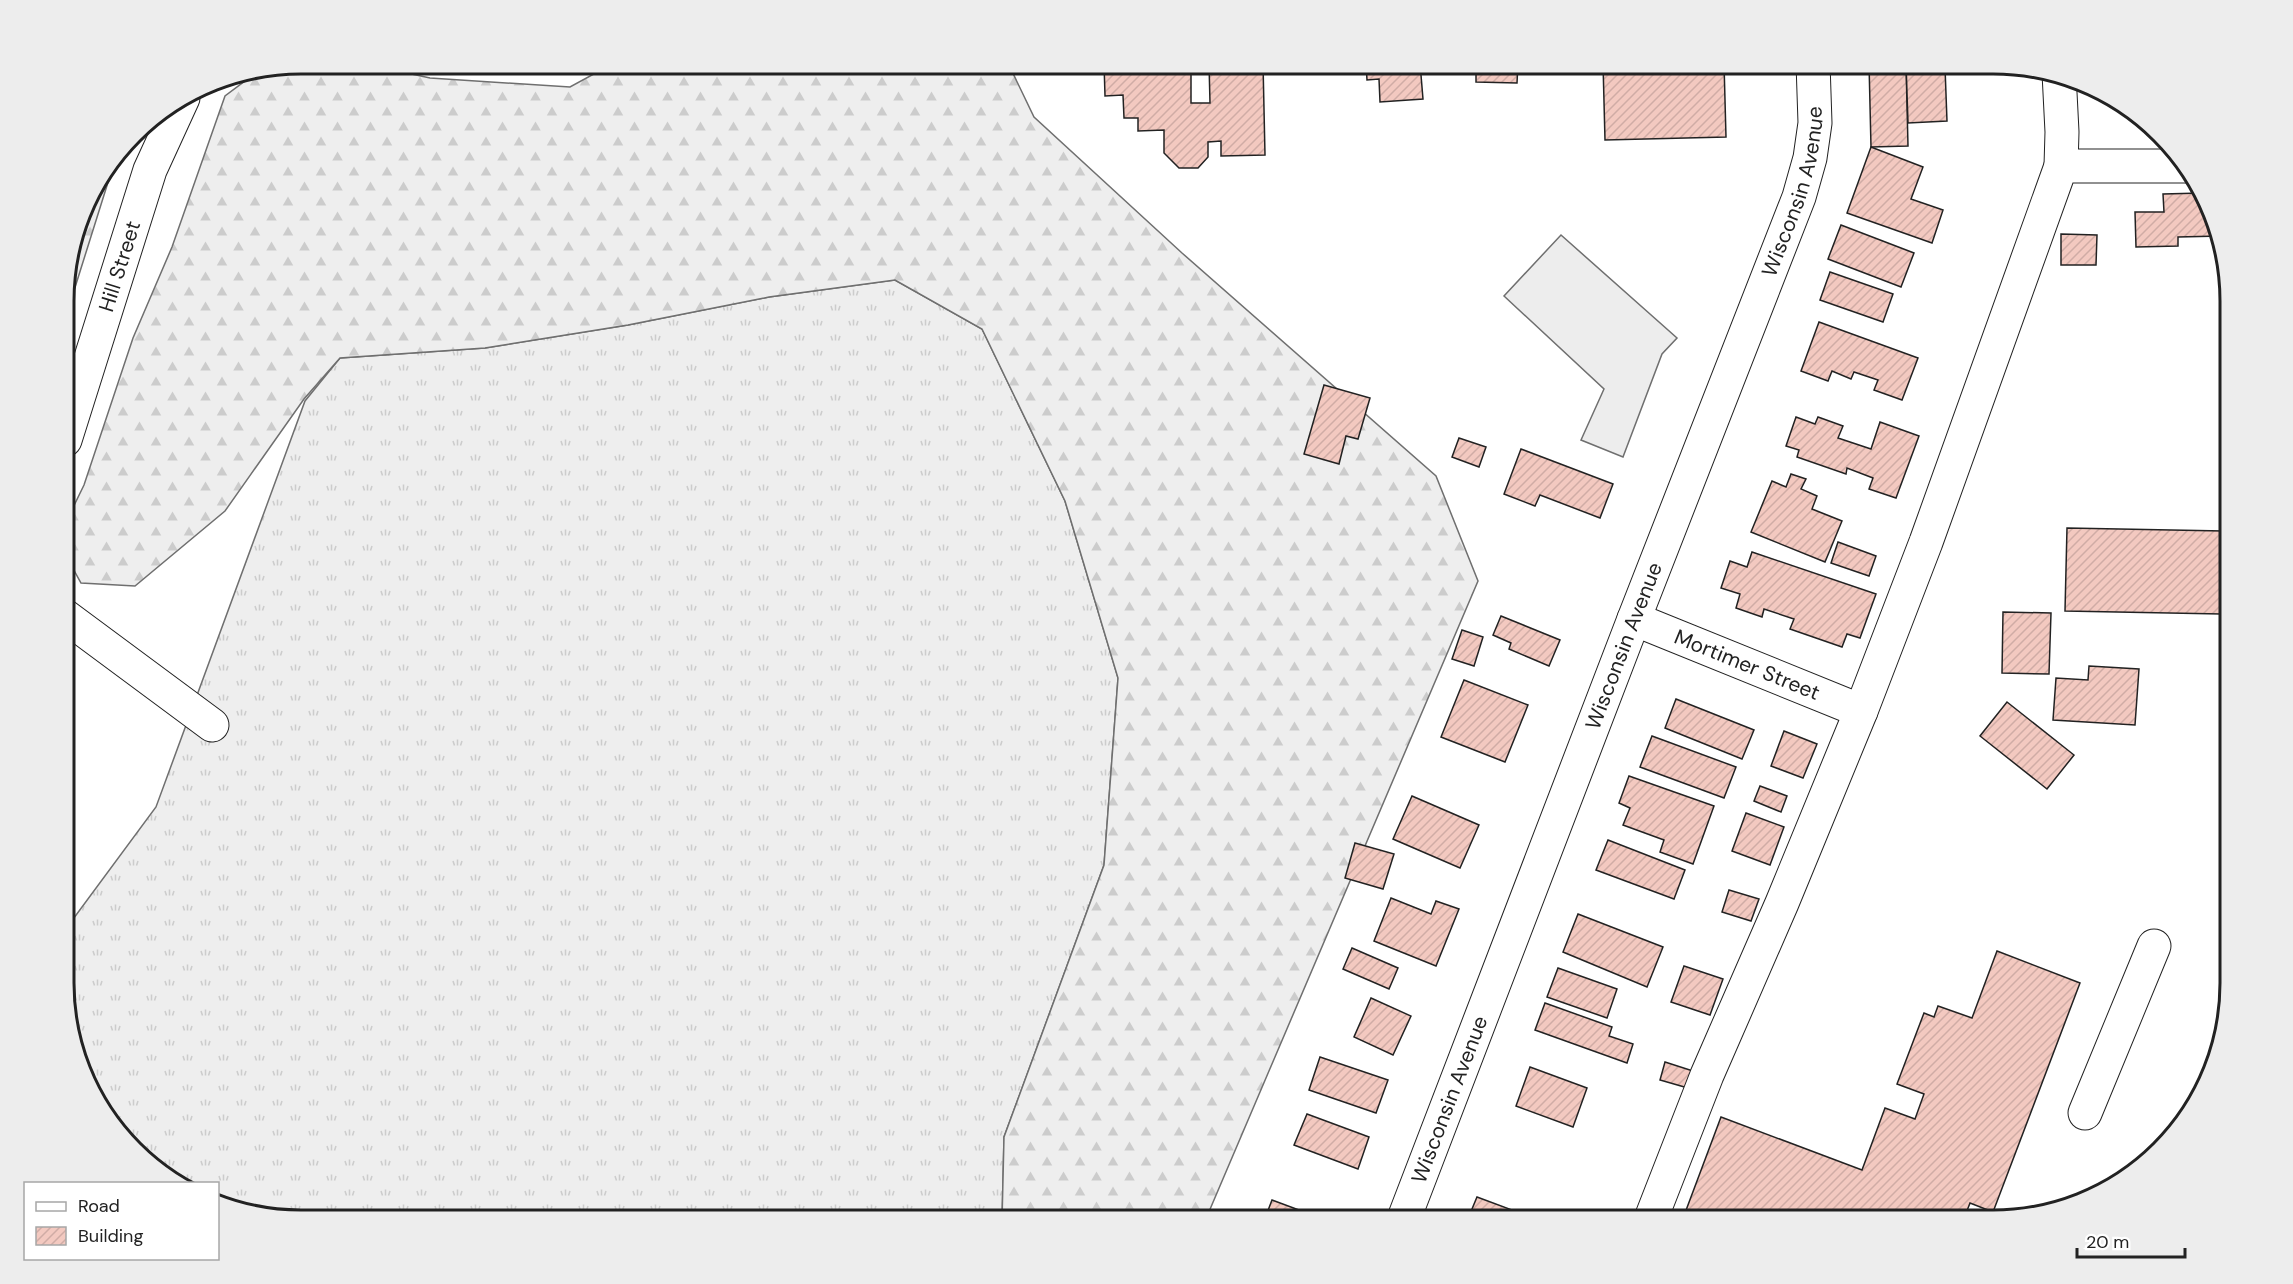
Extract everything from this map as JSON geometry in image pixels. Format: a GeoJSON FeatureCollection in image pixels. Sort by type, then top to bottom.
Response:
{"type":"FeatureCollection","features":[{"type":"Feature","properties":{"kind":"main road","name":"Wisconsin Avenue"},"geometry":{"type":"LineString","coordinates":[[1407,1210],[1799,197],[1810,158],[1815,123],[1813,74]]}},
{"type":"Feature","properties":{"kind":"main road"},"geometry":{"type":"LineString","coordinates":[[1654,1210],[1707,1075],[1782,903],[1861,711],[1926,542],[2061,166],[2060,84]]}},
{"type":"Feature","properties":{"kind":"main road","name":"Hill Street"},"geometry":{"type":"LineString","coordinates":[[74,411],[150,170],[177,110]]}},
{"type":"Feature","properties":{"kind":"main road"},"geometry":{"type":"LineString","coordinates":[[2061,166],[2175,166]]}},
{"type":"Feature","properties":{"kind":"main road","name":"Mortimer Street"},"geometry":{"type":"LineString","coordinates":[[1634,619],[1861,711]]}},
{"type":"Feature","properties":{"kind":"main road"},"geometry":{"type":"LineString","coordinates":[[74,623],[212,725]]}},
{"type":"Feature","properties":{"kind":"main road"},"geometry":{"type":"LineString","coordinates":[[2085,1113],[2154,946]]}},
{"type":"Feature","properties":{"kind":"green space"},"geometry":{"type":"Polygon","coordinates":[[[286,74],[412,74],[430,78],[570,87],[594,74],[1013,74],[1034,117],[1182,253],[1436,476],[1478,581],[1210,1210],[1002,1210],[1004,1137],[1104,865],[1118,678],[1065,501],[982,329],[895,280],[769,297],[628,325],[485,348],[340,358],[304,399],[225,511],[135,586],[81,583],[74,570],[74,506],[84,485],[133,338],[172,247],[225,96],[246,80],[286,74]]]}},
{"type":"Feature","properties":{"kind":"green space"},"geometry":{"type":"Polygon","coordinates":[[[109,180],[74,291],[75,271],[81,242],[97,200],[109,180]]]}},
{"type":"Feature","properties":{"kind":"green space"},"geometry":{"type":"Polygon","coordinates":[[[895,280],[982,329],[1065,501],[1118,678],[1104,865],[1004,1137],[1002,1210],[286,1210],[242,1203],[219,1195],[219,1182],[191,1182],[162,1164],[120,1122],[91,1070],[81,1042],[75,1013],[74,918],[156,807],[305,401],[340,358],[485,348],[628,325],[769,297],[895,280]]]}},
{"type":"Feature","properties":{"kind":"shaded area"},"geometry":{"type":"Polygon","coordinates":[[[1561,235],[1677,338],[1662,354],[1623,457],[1581,440],[1604,389],[1504,296],[1561,235]]]}},
{"type":"Feature","properties":{"kind":"building"},"geometry":{"type":"Polygon","coordinates":[[[1104,74],[1191,74],[1191,103],[1210,103],[1209,74],[1263,74],[1265,155],[1221,156],[1221,141],[1208,142],[1208,157],[1198,168],[1179,168],[1164,153],[1164,130],[1138,131],[1138,118],[1124,118],[1123,95],[1105,96],[1104,74]]]}},
{"type":"Feature","properties":{"kind":"building"},"geometry":{"type":"Polygon","coordinates":[[[1367,74],[1421,74],[1423,99],[1380,102],[1379,79],[1367,80],[1367,74]]]}},
{"type":"Feature","properties":{"kind":"building"},"geometry":{"type":"Polygon","coordinates":[[[1476,74],[1517,74],[1517,83],[1476,82],[1476,74]]]}},
{"type":"Feature","properties":{"kind":"building"},"geometry":{"type":"Polygon","coordinates":[[[1603,74],[1724,74],[1726,137],[1605,140],[1603,74]]]}},
{"type":"Feature","properties":{"kind":"building"},"geometry":{"type":"Polygon","coordinates":[[[1869,74],[1906,74],[1908,146],[1871,147],[1869,74]]]}},
{"type":"Feature","properties":{"kind":"building"},"geometry":{"type":"Polygon","coordinates":[[[1906,74],[1945,74],[1947,121],[1908,123],[1906,74]]]}},
{"type":"Feature","properties":{"kind":"building"},"geometry":{"type":"Polygon","coordinates":[[[1871,147],[1923,167],[1911,199],[1943,210],[1932,243],[1847,213],[1871,147]]]}},
{"type":"Feature","properties":{"kind":"building"},"geometry":{"type":"Polygon","coordinates":[[[2192,193],[2210,236],[2178,237],[2178,246],[2136,247],[2135,212],[2164,212],[2163,194],[2192,193]]]}},
{"type":"Feature","properties":{"kind":"building"},"geometry":{"type":"Polygon","coordinates":[[[1841,225],[1914,253],[1901,287],[1828,259],[1841,225]]]}},
{"type":"Feature","properties":{"kind":"building"},"geometry":{"type":"Polygon","coordinates":[[[2061,234],[2097,235],[2096,265],[2061,265],[2061,234]]]}},
{"type":"Feature","properties":{"kind":"building"},"geometry":{"type":"Polygon","coordinates":[[[1830,272],[1893,294],[1883,322],[1820,300],[1830,272]]]}},
{"type":"Feature","properties":{"kind":"building"},"geometry":{"type":"Polygon","coordinates":[[[1819,322],[1918,358],[1902,400],[1874,390],[1878,380],[1854,372],[1851,379],[1832,371],[1828,381],[1801,371],[1819,322]]]}},
{"type":"Feature","properties":{"kind":"building"},"geometry":{"type":"Polygon","coordinates":[[[1324,385],[1370,398],[1358,439],[1346,436],[1339,464],[1304,454],[1324,385]]]}},
{"type":"Feature","properties":{"kind":"building"},"geometry":{"type":"Polygon","coordinates":[[[1796,417],[1815,424],[1818,417],[1843,426],[1838,438],[1871,449],[1880,422],[1919,436],[1896,498],[1869,489],[1873,478],[1847,468],[1846,474],[1797,457],[1799,450],[1786,446],[1796,417]]]}},
{"type":"Feature","properties":{"kind":"building"},"geometry":{"type":"Polygon","coordinates":[[[1459,438],[1486,447],[1479,467],[1452,457],[1459,438]]]}},
{"type":"Feature","properties":{"kind":"building"},"geometry":{"type":"Polygon","coordinates":[[[1521,449],[1613,484],[1600,518],[1540,495],[1535,506],[1504,494],[1521,449]]]}},
{"type":"Feature","properties":{"kind":"building"},"geometry":{"type":"Polygon","coordinates":[[[1791,474],[1806,479],[1801,489],[1817,496],[1812,509],[1842,521],[1825,562],[1751,532],[1772,481],[1786,487],[1791,474]]]}},
{"type":"Feature","properties":{"kind":"building"},"geometry":{"type":"Polygon","coordinates":[[[2067,528],[2220,531],[2220,614],[2065,611],[2067,528]]]}},
{"type":"Feature","properties":{"kind":"building"},"geometry":{"type":"Polygon","coordinates":[[[1838,542],[1876,556],[1869,576],[1831,563],[1838,542]]]}},
{"type":"Feature","properties":{"kind":"building"},"geometry":{"type":"Polygon","coordinates":[[[1752,552],[1876,594],[1860,638],[1847,634],[1842,647],[1790,629],[1794,619],[1764,609],[1762,617],[1736,608],[1740,594],[1721,588],[1730,561],[1747,567],[1752,552]]]}},
{"type":"Feature","properties":{"kind":"building"},"geometry":{"type":"Polygon","coordinates":[[[2003,612],[2051,613],[2049,674],[2002,673],[2003,612]]]}},
{"type":"Feature","properties":{"kind":"building"},"geometry":{"type":"Polygon","coordinates":[[[1501,616],[1560,640],[1549,666],[1509,649],[1511,643],[1493,635],[1501,616]]]}},
{"type":"Feature","properties":{"kind":"building"},"geometry":{"type":"Polygon","coordinates":[[[1462,630],[1483,637],[1474,666],[1452,659],[1462,630]]]}},
{"type":"Feature","properties":{"kind":"building"},"geometry":{"type":"Polygon","coordinates":[[[2089,666],[2139,669],[2135,725],[2053,720],[2056,678],[2088,680],[2089,666]]]}},
{"type":"Feature","properties":{"kind":"building"},"geometry":{"type":"Polygon","coordinates":[[[1464,680],[1528,705],[1505,762],[1441,737],[1464,680]]]}},
{"type":"Feature","properties":{"kind":"building"},"geometry":{"type":"Polygon","coordinates":[[[1676,699],[1754,730],[1742,759],[1665,728],[1676,699]]]}},
{"type":"Feature","properties":{"kind":"building"},"geometry":{"type":"Polygon","coordinates":[[[2007,702],[2074,755],[2047,789],[1980,736],[2007,702]]]}},
{"type":"Feature","properties":{"kind":"building"},"geometry":{"type":"Polygon","coordinates":[[[1784,731],[1817,744],[1803,778],[1771,766],[1784,731]]]}},
{"type":"Feature","properties":{"kind":"building"},"geometry":{"type":"Polygon","coordinates":[[[1652,736],[1736,767],[1724,798],[1640,767],[1652,736]]]}},
{"type":"Feature","properties":{"kind":"building"},"geometry":{"type":"Polygon","coordinates":[[[1629,776],[1714,806],[1693,864],[1660,852],[1664,840],[1623,825],[1630,808],[1619,803],[1629,776]]]}},
{"type":"Feature","properties":{"kind":"building"},"geometry":{"type":"Polygon","coordinates":[[[1760,786],[1787,796],[1781,812],[1754,801],[1760,786]]]}},
{"type":"Feature","properties":{"kind":"building"},"geometry":{"type":"Polygon","coordinates":[[[1412,796],[1479,825],[1460,868],[1393,839],[1412,796]]]}},
{"type":"Feature","properties":{"kind":"building"},"geometry":{"type":"Polygon","coordinates":[[[1746,813],[1784,827],[1770,865],[1732,851],[1746,813]]]}},
{"type":"Feature","properties":{"kind":"building"},"geometry":{"type":"Polygon","coordinates":[[[1608,840],[1685,870],[1674,899],[1596,870],[1608,840]]]}},
{"type":"Feature","properties":{"kind":"building"},"geometry":{"type":"Polygon","coordinates":[[[1355,843],[1394,854],[1383,889],[1345,878],[1355,843]]]}},
{"type":"Feature","properties":{"kind":"building"},"geometry":{"type":"Polygon","coordinates":[[[1729,890],[1759,899],[1751,921],[1722,912],[1729,890]]]}},
{"type":"Feature","properties":{"kind":"building"},"geometry":{"type":"Polygon","coordinates":[[[1391,898],[1431,914],[1436,901],[1459,909],[1436,966],[1374,941],[1391,898]]]}},
{"type":"Feature","properties":{"kind":"building"},"geometry":{"type":"Polygon","coordinates":[[[1578,914],[1663,947],[1647,987],[1563,952],[1578,914]]]}},
{"type":"Feature","properties":{"kind":"building"},"geometry":{"type":"Polygon","coordinates":[[[1352,948],[1398,968],[1389,989],[1343,969],[1352,948]]]}},
{"type":"Feature","properties":{"kind":"building"},"geometry":{"type":"Polygon","coordinates":[[[1997,951],[2080,983],[1994,1210],[1970,1203],[1967,1210],[1686,1210],[1721,1117],[1862,1170],[1885,1108],[1915,1119],[1924,1094],[1897,1084],[1924,1013],[1934,1017],[1938,1006],[1972,1018],[1997,951]]]}},
{"type":"Feature","properties":{"kind":"building"},"geometry":{"type":"Polygon","coordinates":[[[1684,966],[1723,979],[1710,1015],[1671,1002],[1684,966]]]}},
{"type":"Feature","properties":{"kind":"building"},"geometry":{"type":"Polygon","coordinates":[[[1558,968],[1617,989],[1607,1018],[1547,997],[1558,968]]]}},
{"type":"Feature","properties":{"kind":"building"},"geometry":{"type":"Polygon","coordinates":[[[1371,998],[1411,1016],[1393,1055],[1354,1037],[1371,998]]]}},
{"type":"Feature","properties":{"kind":"building"},"geometry":{"type":"Polygon","coordinates":[[[1545,1003],[1612,1027],[1609,1036],[1633,1044],[1627,1063],[1535,1030],[1545,1003]]]}},
{"type":"Feature","properties":{"kind":"building"},"geometry":{"type":"Polygon","coordinates":[[[1320,1057],[1388,1080],[1376,1113],[1309,1090],[1320,1057]]]}},
{"type":"Feature","properties":{"kind":"building"},"geometry":{"type":"Polygon","coordinates":[[[1665,1062],[1693,1071],[1688,1088],[1660,1080],[1665,1062]]]}},
{"type":"Feature","properties":{"kind":"building"},"geometry":{"type":"Polygon","coordinates":[[[1530,1067],[1587,1088],[1573,1127],[1516,1106],[1530,1067]]]}},
{"type":"Feature","properties":{"kind":"building"},"geometry":{"type":"Polygon","coordinates":[[[1307,1114],[1369,1137],[1358,1169],[1294,1145],[1307,1114]]]}},
{"type":"Feature","properties":{"kind":"building"},"geometry":{"type":"Polygon","coordinates":[[[1477,1197],[1512,1210],[1472,1210],[1477,1197]]]}},
{"type":"Feature","properties":{"kind":"building"},"geometry":{"type":"Polygon","coordinates":[[[1272,1200],[1299,1210],[1268,1210],[1272,1200]]]}}]}
